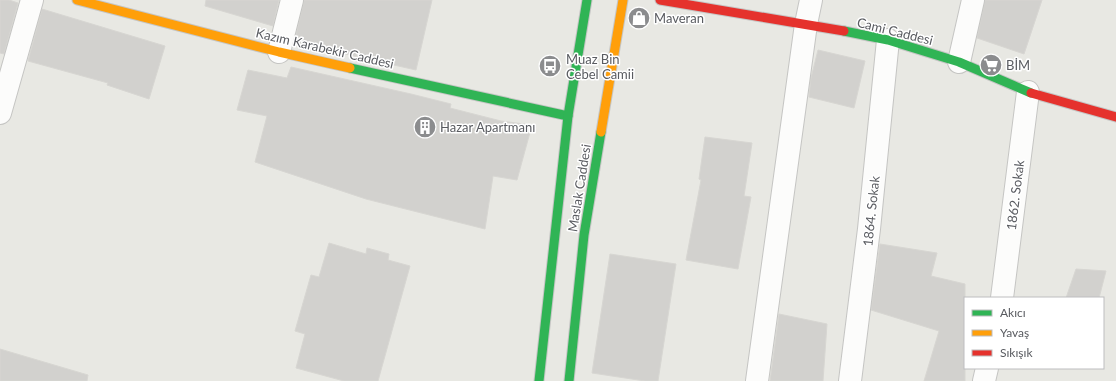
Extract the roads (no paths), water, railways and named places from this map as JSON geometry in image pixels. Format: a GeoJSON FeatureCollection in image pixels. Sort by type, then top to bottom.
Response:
{"type":"FeatureCollection","features":[{"type":"Feature","properties":{"kind":"street"},"geometry":{"type":"LineString","coordinates":[[0,113],[32,0]]}},
{"type":"Feature","properties":{"kind":"street","name":"Kazım Karabekir Caddesi"},"geometry":{"type":"LineString","coordinates":[[77,0],[279,52],[568,116]]}},
{"type":"Feature","properties":{"kind":"street"},"geometry":{"type":"LineString","coordinates":[[279,52],[292,0]]}},
{"type":"Feature","properties":{"kind":"street","name":"Maslak Caddesi"},"geometry":{"type":"LineString","coordinates":[[539,381],[568,116],[587,0]]}},
{"type":"Feature","properties":{"kind":"street","name":"Maslak Caddesi"},"geometry":{"type":"LineString","coordinates":[[569,381],[584,235],[623,0]]}},
{"type":"Feature","properties":{"kind":"street","name":"Cami Caddesi"},"geometry":{"type":"LineString","coordinates":[[660,0],[806,24],[888,40],[959,62],[1028,92],[1116,117]]}},
{"type":"Feature","properties":{"kind":"street"},"geometry":{"type":"LineString","coordinates":[[757,381],[806,24],[811,0]]}},
{"type":"Feature","properties":{"kind":"street"},"geometry":{"type":"LineString","coordinates":[[959,62],[973,0]]}},
{"type":"Feature","properties":{"kind":"street","name":"1864. Sokak"},"geometry":{"type":"LineString","coordinates":[[850,381],[869,229],[888,40]]}},
{"type":"Feature","properties":{"kind":"street","name":"1862. Sokak"},"geometry":{"type":"LineString","coordinates":[[1002,297],[1028,92]]}},
{"type":"Feature","properties":{"kind":"street"},"geometry":{"type":"LineString","coordinates":[[984,381],[987,369]]}},
{"type":"Feature","properties":{"kind":"place","name":"Maveran"},"geometry":{"type":"Point","coordinates":[639,18]}},
{"type":"Feature","properties":{"kind":"place","name":"BİM"},"geometry":{"type":"Point","coordinates":[991,65]}},
{"type":"Feature","properties":{"kind":"place","name":"Muaz Bin Cebel Camii"},"geometry":{"type":"Point","coordinates":[550,66]}},
{"type":"Feature","properties":{"kind":"place","name":"Hazar Apartmanı"},"geometry":{"type":"Point","coordinates":[425,127]}}]}
